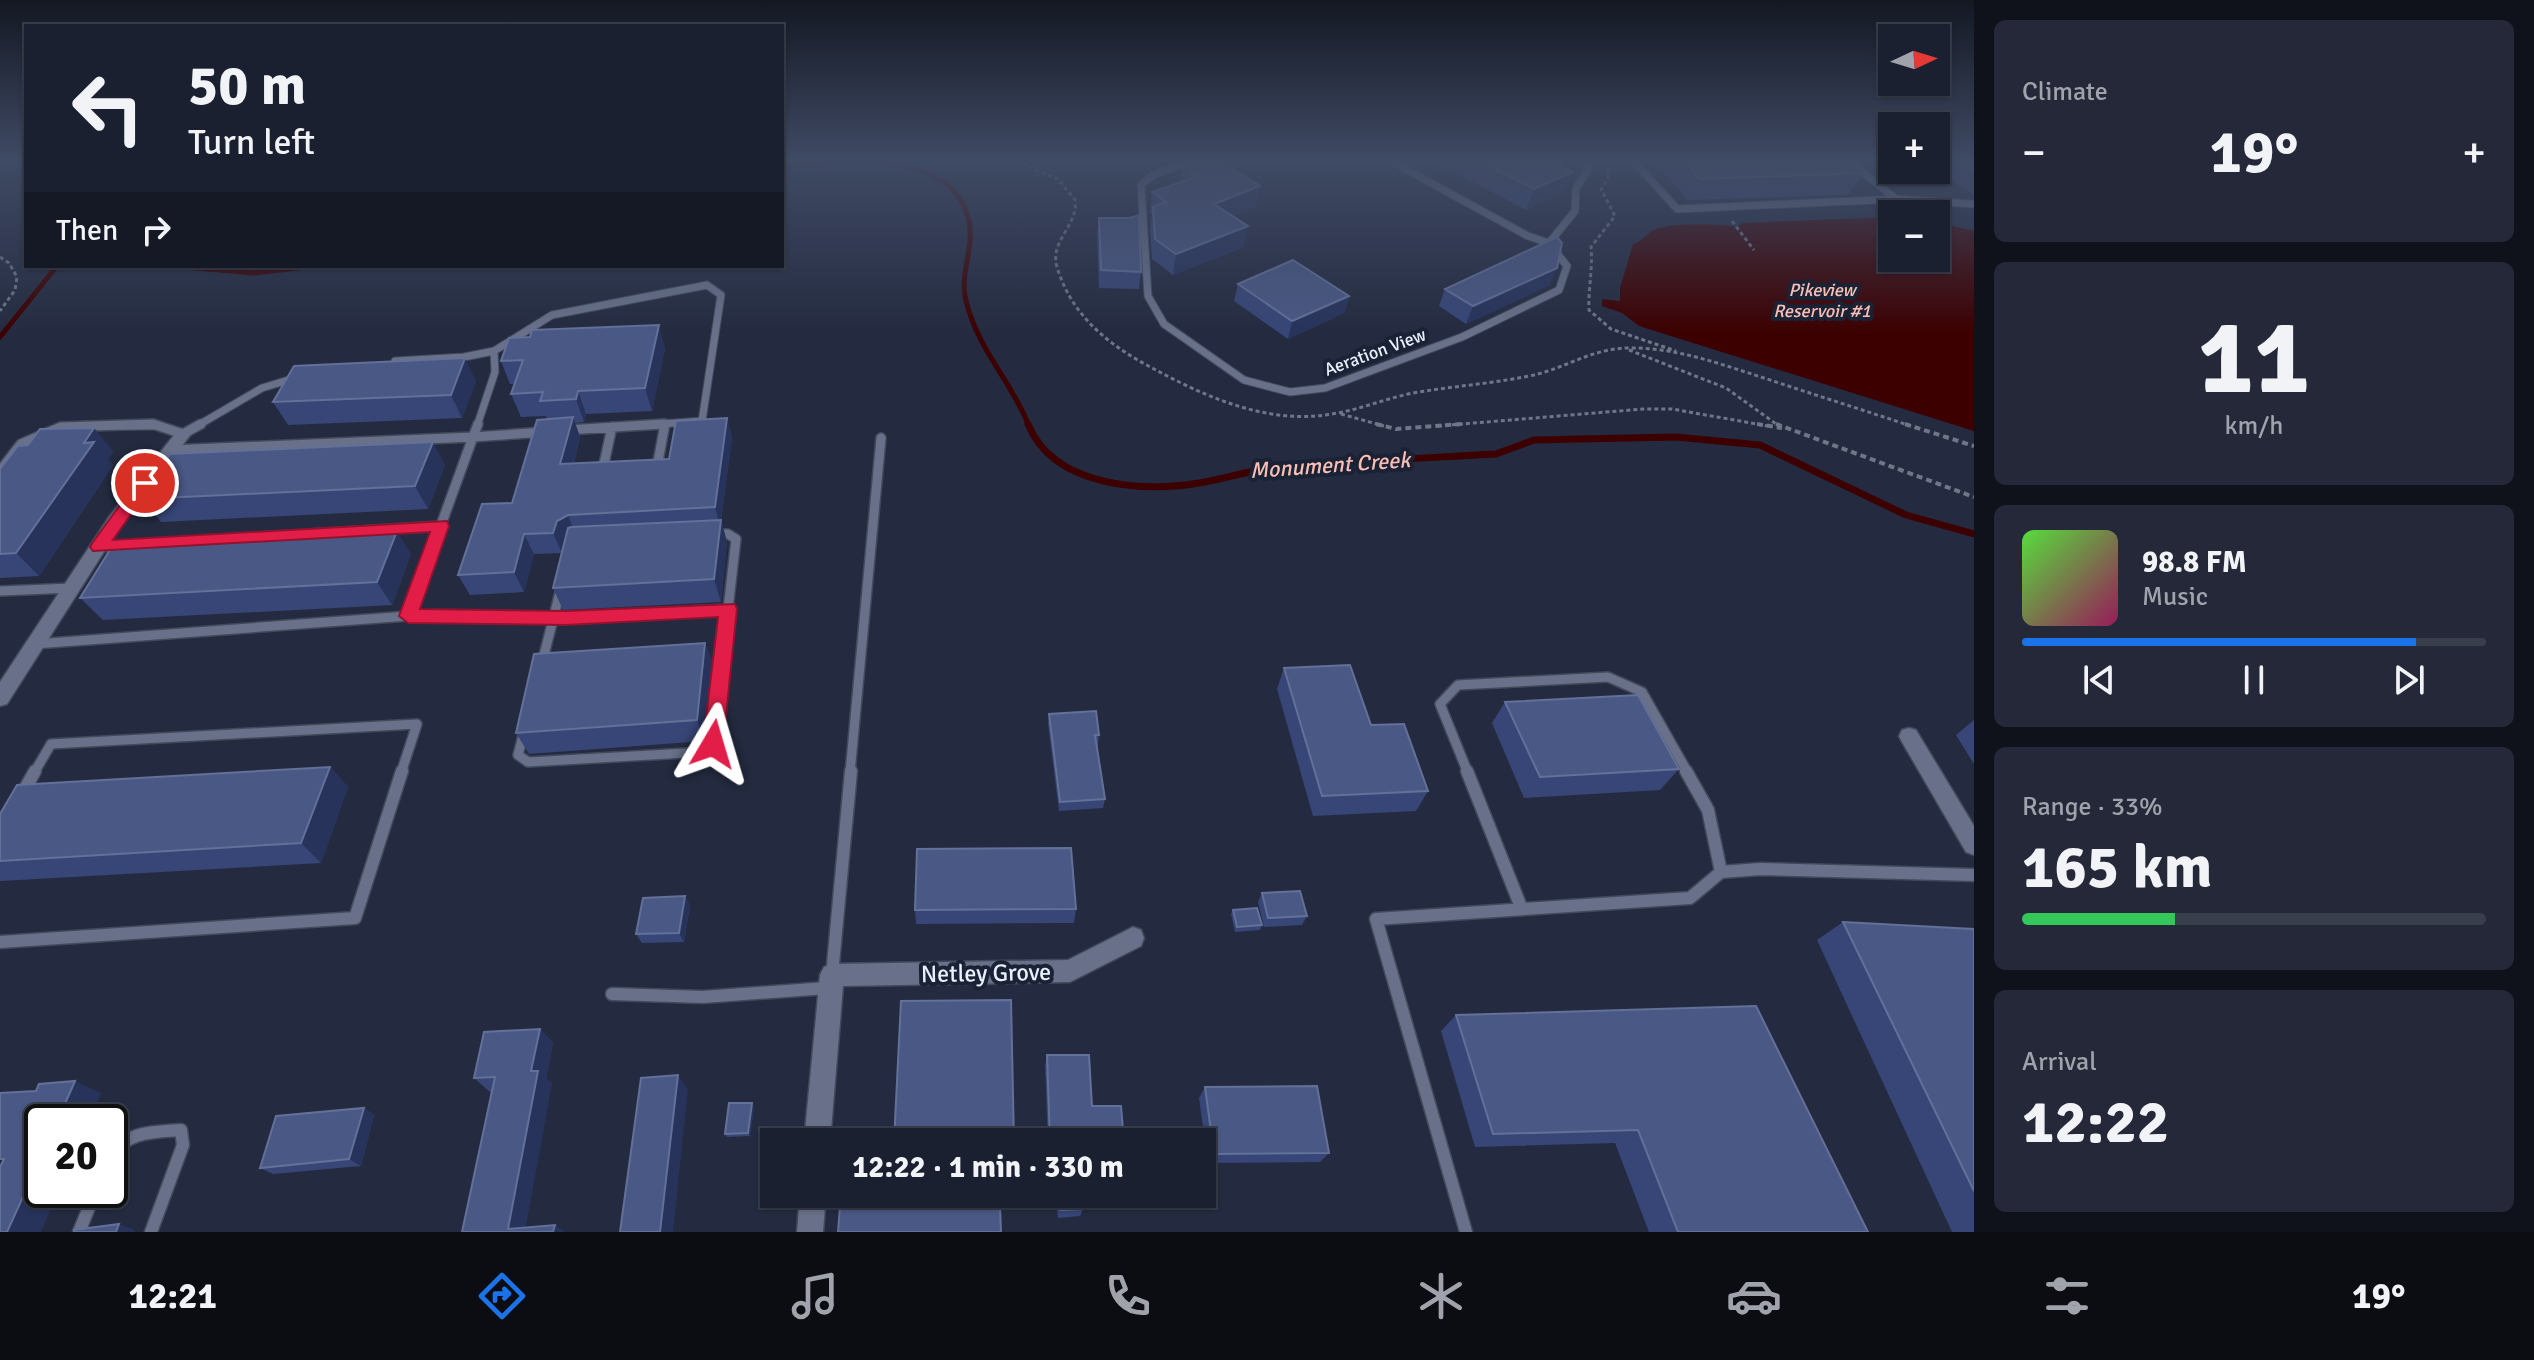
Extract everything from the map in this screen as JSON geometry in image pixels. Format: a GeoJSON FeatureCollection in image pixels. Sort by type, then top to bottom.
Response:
{"type":"FeatureCollection","features":[{"type":"Feature","properties":{"kind":"street"},"geometry":{"type":"LineString","coordinates":[[0,698],[99,547],[183,434]]}},
{"type":"Feature","properties":{"kind":"street"},"geometry":{"type":"LineString","coordinates":[[1909,736],[1968,824],[1974,845]]}},
{"type":"Feature","properties":{"kind":"street","name":"Netley Grove"},"geometry":{"type":"LineString","coordinates":[[831,982],[1070,971],[1133,938]]}},
{"type":"Feature","properties":{"kind":"street"},"geometry":{"type":"LineString","coordinates":[[818,1128],[831,982]]}},
{"type":"Feature","properties":{"kind":"street"},"geometry":{"type":"LineString","coordinates":[[810,1232],[812,1208]]}},
{"type":"Feature","properties":{"kind":"lane","name":"Aeration View"},"geometry":{"type":"LineString","coordinates":[[1143,218],[1148,296],[1164,324],[1244,380],[1290,392],[1325,388],[1462,337],[1559,290],[1567,266],[1549,243]]}},
{"type":"Feature","properties":{"kind":"lane"},"geometry":{"type":"LineString","coordinates":[[1496,218],[1528,236],[1549,243],[1569,218]]}},
{"type":"Feature","properties":{"kind":"lane"},"geometry":{"type":"LineString","coordinates":[[170,450],[473,437],[702,421],[721,295],[707,285],[552,315],[494,351],[464,357],[384,362]]}},
{"type":"Feature","properties":{"kind":"lane"},"geometry":{"type":"LineString","coordinates":[[408,616],[492,385],[494,351]]}},
{"type":"Feature","properties":{"kind":"lane"},"geometry":{"type":"LineString","coordinates":[[0,471],[21,444],[61,427],[153,424],[183,434],[262,388],[307,374]]}},
{"type":"Feature","properties":{"kind":"lane"},"geometry":{"type":"LineString","coordinates":[[657,467],[665,423]]}},
{"type":"Feature","properties":{"kind":"lane"},"geometry":{"type":"LineString","coordinates":[[602,473],[612,427]]}},
{"type":"Feature","properties":{"kind":"lane"},"geometry":{"type":"LineString","coordinates":[[612,994],[703,997],[831,982],[881,438]]}},
{"type":"Feature","properties":{"kind":"lane"},"geometry":{"type":"LineString","coordinates":[[99,547],[441,526]]}},
{"type":"Feature","properties":{"kind":"lane"},"geometry":{"type":"LineString","coordinates":[[526,725],[518,755],[528,762],[704,752],[713,744],[736,539],[728,534],[698,535]]}},
{"type":"Feature","properties":{"kind":"lane"},"geometry":{"type":"LineString","coordinates":[[538,680],[564,575]]}},
{"type":"Feature","properties":{"kind":"lane"},"geometry":{"type":"LineString","coordinates":[[0,591],[72,588]]}},
{"type":"Feature","properties":{"kind":"lane"},"geometry":{"type":"LineString","coordinates":[[35,644],[408,616],[553,618],[728,609]]}},
{"type":"Feature","properties":{"kind":"lane"},"geometry":{"type":"LineString","coordinates":[[708,656],[723,655]]}},
{"type":"Feature","properties":{"kind":"lane"},"geometry":{"type":"LineString","coordinates":[[541,665],[557,664]]}},
{"type":"Feature","properties":{"kind":"lane"},"geometry":{"type":"LineString","coordinates":[[1521,907],[1440,704],[1458,685],[1608,677],[1642,692],[1708,810],[1721,872]]}},
{"type":"Feature","properties":{"kind":"lane"},"geometry":{"type":"LineString","coordinates":[[0,942],[355,918],[417,724],[51,744],[14,806]]}},
{"type":"Feature","properties":{"kind":"lane"},"geometry":{"type":"LineString","coordinates":[[1466,1232],[1376,919],[1690,898],[1721,872],[1760,869],[1974,875]]}},
{"type":"Feature","properties":{"kind":"lane"},"geometry":{"type":"LineString","coordinates":[[128,1136],[181,1130],[183,1145],[151,1232]]}},
{"type":"Feature","properties":{"kind":"lane"},"geometry":{"type":"LineString","coordinates":[[79,1232],[89,1208]]}},
{"type":"Feature","properties":{"kind":"path"},"geometry":{"type":"LineString","coordinates":[[1613,218],[1591,247],[1593,274],[1588,294],[1589,310],[1611,329],[1678,352]]}},
{"type":"Feature","properties":{"kind":"path"},"geometry":{"type":"LineString","coordinates":[[1732,221],[1754,250]]}},
{"type":"Feature","properties":{"kind":"path"},"geometry":{"type":"LineString","coordinates":[[0,257],[8,262],[18,280],[18,288],[0,311]]}},
{"type":"Feature","properties":{"kind":"path"},"geometry":{"type":"LineString","coordinates":[[1627,349],[1726,388],[1782,428]]}},
{"type":"Feature","properties":{"kind":"path"},"geometry":{"type":"LineString","coordinates":[[1339,414],[1396,429],[1672,409],[1782,428],[1974,497]]}},
{"type":"Feature","properties":{"kind":"water","name":"Pikeview Reservoir #1"},"geometry":{"type":"Polygon","coordinates":[[[1878,218],[1878,272],[1950,272],[1950,225],[1974,231],[1974,431],[1639,326],[1622,313],[1602,306],[1602,299],[1620,301],[1620,288],[1633,244],[1653,230],[1694,224],[1736,227],[1743,223],[1878,218]]]}},
{"type":"Feature","properties":{"kind":"building"},"geometry":{"type":"Polygon","coordinates":[[[1099,218],[1139,218],[1141,272],[1101,270],[1099,218]]]}},
{"type":"Feature","properties":{"kind":"building"},"geometry":{"type":"Polygon","coordinates":[[[1154,218],[1236,218],[1248,226],[1176,254],[1155,239],[1154,218]]]}},
{"type":"Feature","properties":{"kind":"building"},"geometry":{"type":"Polygon","coordinates":[[[1557,237],[1562,243],[1557,268],[1473,306],[1445,289],[1557,237]]]}},
{"type":"Feature","properties":{"kind":"building"},"geometry":{"type":"Polygon","coordinates":[[[1293,260],[1349,296],[1292,321],[1238,284],[1293,260]]]}},
{"type":"Feature","properties":{"kind":"building"},"geometry":{"type":"Polygon","coordinates":[[[659,325],[645,388],[578,391],[576,399],[540,401],[543,392],[511,394],[523,360],[501,361],[509,338],[530,337],[532,330],[659,325]]]}},
{"type":"Feature","properties":{"kind":"building"},"geometry":{"type":"Polygon","coordinates":[[[465,358],[451,395],[273,402],[294,366],[465,358]]]}},
{"type":"Feature","properties":{"kind":"building"},"geometry":{"type":"Polygon","coordinates":[[[573,417],[560,464],[669,459],[676,421],[727,418],[715,507],[568,515],[557,521],[553,533],[524,534],[514,572],[458,575],[482,504],[512,503],[537,420],[573,417]]]}},
{"type":"Feature","properties":{"kind":"building"},"geometry":{"type":"Polygon","coordinates":[[[94,428],[84,443],[94,442],[16,553],[0,554],[0,469],[18,446],[28,445],[40,429],[94,428]]]}},
{"type":"Feature","properties":{"kind":"building"},"geometry":{"type":"Polygon","coordinates":[[[433,442],[415,486],[142,499],[170,454],[433,442]]]}},
{"type":"Feature","properties":{"kind":"building"},"geometry":{"type":"Polygon","coordinates":[[[721,520],[714,579],[553,588],[568,528],[721,520]]]}},
{"type":"Feature","properties":{"kind":"building"},"geometry":{"type":"Polygon","coordinates":[[[397,531],[377,582],[80,598],[113,545],[397,531]]]}},
{"type":"Feature","properties":{"kind":"building"},"geometry":{"type":"Polygon","coordinates":[[[705,643],[697,720],[516,733],[534,654],[705,643]]]}},
{"type":"Feature","properties":{"kind":"building"},"geometry":{"type":"Polygon","coordinates":[[[1350,665],[1371,725],[1404,724],[1428,791],[1322,796],[1284,668],[1350,665]]]}},
{"type":"Feature","properties":{"kind":"building"},"geometry":{"type":"Polygon","coordinates":[[[1638,695],[1679,769],[1540,777],[1505,702],[1638,695]]]}},
{"type":"Feature","properties":{"kind":"building"},"geometry":{"type":"Polygon","coordinates":[[[1096,711],[1099,735],[1095,735],[1105,799],[1060,802],[1049,714],[1096,711]]]}},
{"type":"Feature","properties":{"kind":"building"},"geometry":{"type":"Polygon","coordinates":[[[330,767],[301,843],[0,861],[0,814],[17,785],[330,767]]]}},
{"type":"Feature","properties":{"kind":"building"},"geometry":{"type":"Polygon","coordinates":[[[1071,848],[1076,909],[915,910],[917,849],[1071,848]]]}},
{"type":"Feature","properties":{"kind":"building"},"geometry":{"type":"Polygon","coordinates":[[[1300,891],[1307,916],[1268,918],[1262,893],[1300,891]]]}},
{"type":"Feature","properties":{"kind":"building"},"geometry":{"type":"Polygon","coordinates":[[[685,896],[679,933],[636,934],[643,898],[685,896]]]}},
{"type":"Feature","properties":{"kind":"building"},"geometry":{"type":"Polygon","coordinates":[[[1257,908],[1262,925],[1237,927],[1233,910],[1257,908]]]}},
{"type":"Feature","properties":{"kind":"building"},"geometry":{"type":"Polygon","coordinates":[[[1843,922],[1974,929],[1974,1191],[1843,922]]]}},
{"type":"Feature","properties":{"kind":"building"},"geometry":{"type":"Polygon","coordinates":[[[1011,1000],[1014,1128],[895,1128],[901,1001],[1011,1000]]]}},
{"type":"Feature","properties":{"kind":"building"},"geometry":{"type":"Polygon","coordinates":[[[1756,1006],[1868,1232],[1678,1232],[1638,1130],[1493,1134],[1456,1015],[1756,1006]]]}},
{"type":"Feature","properties":{"kind":"building"},"geometry":{"type":"Polygon","coordinates":[[[540,1029],[531,1071],[538,1071],[508,1229],[555,1225],[553,1232],[462,1232],[495,1077],[474,1078],[484,1032],[540,1029]]]}},
{"type":"Feature","properties":{"kind":"building"},"geometry":{"type":"Polygon","coordinates":[[[1047,1055],[1089,1055],[1092,1106],[1121,1106],[1123,1128],[1050,1128],[1047,1055]]]}},
{"type":"Feature","properties":{"kind":"building"},"geometry":{"type":"Polygon","coordinates":[[[678,1075],[660,1232],[620,1232],[641,1078],[678,1075]]]}},
{"type":"Feature","properties":{"kind":"building"},"geometry":{"type":"Polygon","coordinates":[[[75,1081],[65,1104],[24,1104],[24,1195],[7,1232],[0,1232],[0,1167],[4,1159],[0,1159],[0,1093],[36,1091],[39,1084],[75,1081]]]}},
{"type":"Feature","properties":{"kind":"building"},"geometry":{"type":"Polygon","coordinates":[[[1317,1086],[1329,1153],[1216,1154],[1216,1128],[1211,1128],[1205,1087],[1317,1086]]]}},
{"type":"Feature","properties":{"kind":"building"},"geometry":{"type":"Polygon","coordinates":[[[729,1103],[752,1103],[748,1133],[725,1134],[729,1103]]]}},
{"type":"Feature","properties":{"kind":"building"},"geometry":{"type":"Polygon","coordinates":[[[364,1108],[349,1159],[260,1168],[276,1116],[364,1108]]]}},
{"type":"Feature","properties":{"kind":"building"},"geometry":{"type":"Polygon","coordinates":[[[840,1208],[1000,1208],[1001,1232],[838,1232],[840,1208]]]}},
{"type":"Feature","properties":{"kind":"building"},"geometry":{"type":"Polygon","coordinates":[[[119,1224],[116,1232],[74,1232],[74,1230],[119,1224]]]}},
{"type":"Feature","properties":{"kind":"waterway","name":"Monument Creek"},"geometry":{"type":"LineString","coordinates":[[968,218],[970,241],[964,281],[966,301],[979,336],[1028,425]]}},
{"type":"Feature","properties":{"kind":"waterway"},"geometry":{"type":"LineString","coordinates":[[0,337],[55,268]]}},
{"type":"Feature","properties":{"kind":"waterway","name":"Monument Creek"},"geometry":{"type":"LineString","coordinates":[[196,268],[254,273],[297,268]]}},
{"type":"Feature","properties":{"kind":"waterway","name":"Monument Creek"},"geometry":{"type":"LineString","coordinates":[[1028,425],[1041,445],[1058,462],[1080,473],[1104,481],[1156,487],[1205,482],[1283,467],[1496,454],[1534,440],[1676,437],[1760,445],[1906,515],[1974,534]]}},
{"type":"Feature","properties":{"kind":"route"},"geometry":{"type":"LineString","coordinates":[[145,483],[99,547],[441,526],[408,616],[566,618],[728,609],[713,744]]}}]}
